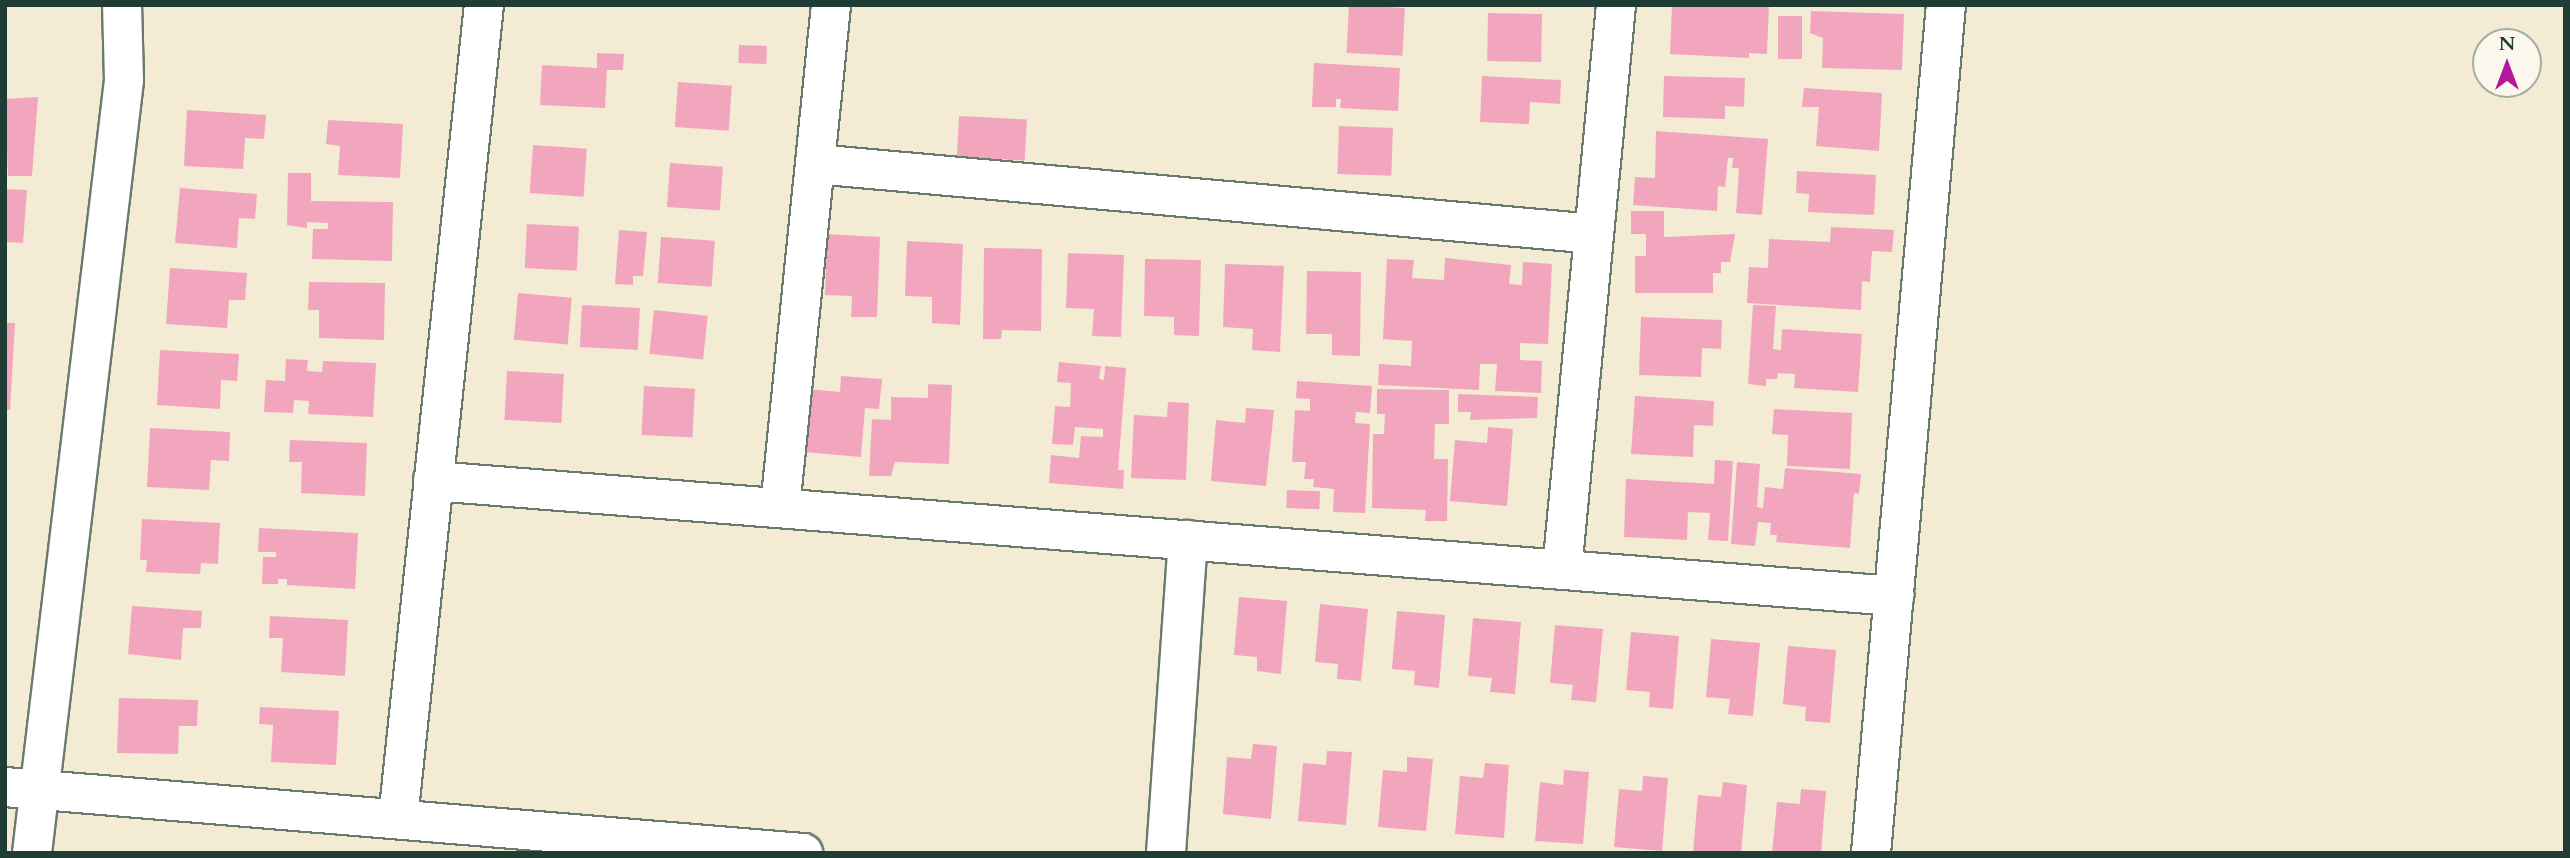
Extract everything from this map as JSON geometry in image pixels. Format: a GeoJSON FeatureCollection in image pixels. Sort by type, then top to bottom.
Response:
{"type":"FeatureCollection","features":[{"type":"Feature","properties":{"kind":"street"},"geometry":{"type":"LineString","coordinates":[[32,853],[22,788],[124,80],[122,5]]}},
{"type":"Feature","properties":{"kind":"street"},"geometry":{"type":"LineString","coordinates":[[398,819],[484,5]]}},
{"type":"Feature","properties":{"kind":"street"},"geometry":{"type":"LineString","coordinates":[[780,508],[831,5]]}},
{"type":"Feature","properties":{"kind":"street"},"geometry":{"type":"LineString","coordinates":[[1562,570],[1616,5]]}},
{"type":"Feature","properties":{"kind":"street"},"geometry":{"type":"LineString","coordinates":[[1871,853],[1946,5]]}},
{"type":"Feature","properties":{"kind":"street"},"geometry":{"type":"LineString","coordinates":[[815,164],[1594,234]]}},
{"type":"Feature","properties":{"kind":"street"},"geometry":{"type":"LineString","coordinates":[[433,481],[1894,596]]}},
{"type":"Feature","properties":{"kind":"street"},"geometry":{"type":"LineString","coordinates":[[1166,853],[1188,540]]}},
{"type":"Feature","properties":{"kind":"street"},"geometry":{"type":"LineString","coordinates":[[22,788],[803,853]]}},
{"type":"Feature","properties":{"kind":"building"},"geometry":{"type":"Polygon","coordinates":[[[1349,5],[1405,8],[1402,56],[1346,53],[1349,5]]]}},
{"type":"Feature","properties":{"kind":"building"},"geometry":{"type":"Polygon","coordinates":[[[1672,5],[1769,5],[1767,54],[1749,53],[1749,58],[1670,54],[1672,5]]]}},
{"type":"Feature","properties":{"kind":"building"},"geometry":{"type":"Polygon","coordinates":[[[1811,11],[1904,14],[1902,70],[1822,68],[1823,38],[1810,33],[1811,11]]]}},
{"type":"Feature","properties":{"kind":"building"},"geometry":{"type":"Polygon","coordinates":[[[1488,13],[1542,14],[1541,62],[1487,61],[1488,13]]]}},
{"type":"Feature","properties":{"kind":"building"},"geometry":{"type":"Polygon","coordinates":[[[1778,16],[1802,16],[1802,59],[1778,59],[1778,16]]]}},
{"type":"Feature","properties":{"kind":"building"},"geometry":{"type":"Polygon","coordinates":[[[739,45],[767,46],[766,64],[738,63],[739,45]]]}},
{"type":"Feature","properties":{"kind":"building"},"geometry":{"type":"Polygon","coordinates":[[[597,53],[624,54],[623,70],[607,70],[605,108],[540,105],[542,65],[597,68],[597,53]]]}},
{"type":"Feature","properties":{"kind":"building"},"geometry":{"type":"Polygon","coordinates":[[[1314,63],[1400,68],[1398,111],[1340,108],[1341,99],[1336,99],[1336,107],[1312,107],[1314,63]]]}},
{"type":"Feature","properties":{"kind":"building"},"geometry":{"type":"Polygon","coordinates":[[[1482,76],[1561,80],[1560,104],[1530,102],[1529,124],[1480,122],[1482,76]]]}},
{"type":"Feature","properties":{"kind":"building"},"geometry":{"type":"Polygon","coordinates":[[[1664,76],[1745,78],[1744,107],[1725,106],[1725,119],[1663,117],[1664,76]]]}},
{"type":"Feature","properties":{"kind":"building"},"geometry":{"type":"Polygon","coordinates":[[[678,82],[732,86],[729,131],[675,127],[678,82]]]}},
{"type":"Feature","properties":{"kind":"building"},"geometry":{"type":"Polygon","coordinates":[[[1804,88],[1882,93],[1879,151],[1816,146],[1819,107],[1802,107],[1804,88]]]}},
{"type":"Feature","properties":{"kind":"building"},"geometry":{"type":"Polygon","coordinates":[[[38,97],[32,176],[8,176],[5,99],[38,97]]]}},
{"type":"Feature","properties":{"kind":"building"},"geometry":{"type":"Polygon","coordinates":[[[187,110],[266,115],[264,139],[245,138],[243,169],[184,166],[187,110]]]}},
{"type":"Feature","properties":{"kind":"building"},"geometry":{"type":"Polygon","coordinates":[[[959,116],[1027,120],[1025,161],[957,157],[959,116]]]}},
{"type":"Feature","properties":{"kind":"building"},"geometry":{"type":"Polygon","coordinates":[[[328,120],[403,124],[400,178],[338,175],[340,146],[326,144],[328,120]]]}},
{"type":"Feature","properties":{"kind":"building"},"geometry":{"type":"Polygon","coordinates":[[[1339,126],[1393,128],[1391,176],[1337,174],[1339,126]]]}},
{"type":"Feature","properties":{"kind":"building"},"geometry":{"type":"Polygon","coordinates":[[[1656,131],[1768,139],[1762,215],[1736,213],[1739,168],[1732,168],[1733,158],[1728,158],[1725,187],[1718,186],[1717,211],[1633,205],[1635,177],[1655,178],[1656,131]]]}},
{"type":"Feature","properties":{"kind":"building"},"geometry":{"type":"Polygon","coordinates":[[[533,145],[587,149],[584,197],[530,193],[533,145]]]}},
{"type":"Feature","properties":{"kind":"building"},"geometry":{"type":"Polygon","coordinates":[[[670,163],[723,167],[720,211],[667,207],[670,163]]]}},
{"type":"Feature","properties":{"kind":"building"},"geometry":{"type":"Polygon","coordinates":[[[1797,171],[1876,175],[1874,215],[1808,212],[1809,194],[1796,193],[1797,171]]]}},
{"type":"Feature","properties":{"kind":"building"},"geometry":{"type":"Polygon","coordinates":[[[288,173],[311,173],[311,201],[393,202],[392,261],[312,259],[313,229],[328,229],[328,223],[307,222],[307,228],[287,225],[288,173]]]}},
{"type":"Feature","properties":{"kind":"building"},"geometry":{"type":"Polygon","coordinates":[[[180,188],[257,194],[255,219],[239,218],[237,248],[175,243],[180,188]]]}},
{"type":"Feature","properties":{"kind":"building"},"geometry":{"type":"Polygon","coordinates":[[[5,189],[27,190],[23,243],[5,242],[5,189]]]}},
{"type":"Feature","properties":{"kind":"building"},"geometry":{"type":"Polygon","coordinates":[[[1631,211],[1664,211],[1664,237],[1735,234],[1730,262],[1721,262],[1721,273],[1713,273],[1713,293],[1635,293],[1635,256],[1646,256],[1646,234],[1631,234],[1631,211]]]}},
{"type":"Feature","properties":{"kind":"building"},"geometry":{"type":"Polygon","coordinates":[[[527,224],[579,227],[577,271],[525,268],[527,224]]]}},
{"type":"Feature","properties":{"kind":"building"},"geometry":{"type":"Polygon","coordinates":[[[1831,227],[1894,230],[1892,252],[1872,251],[1870,282],[1862,281],[1861,310],[1747,303],[1749,267],[1768,268],[1769,239],[1830,242],[1831,227]]]}},
{"type":"Feature","properties":{"kind":"building"},"geometry":{"type":"Polygon","coordinates":[[[619,230],[647,232],[643,276],[633,276],[633,285],[615,284],[619,230]]]}},
{"type":"Feature","properties":{"kind":"building"},"geometry":{"type":"Polygon","coordinates":[[[827,234],[880,237],[877,317],[851,317],[852,296],[825,295],[827,234]]]}},
{"type":"Feature","properties":{"kind":"building"},"geometry":{"type":"Polygon","coordinates":[[[661,237],[715,241],[712,287],[658,283],[661,237]]]}},
{"type":"Feature","properties":{"kind":"building"},"geometry":{"type":"Polygon","coordinates":[[[907,241],[963,244],[960,325],[932,323],[932,297],[905,296],[907,241]]]}},
{"type":"Feature","properties":{"kind":"building"},"geometry":{"type":"Polygon","coordinates":[[[984,248],[1042,249],[1041,331],[1002,330],[1001,339],[983,339],[984,248]]]}},
{"type":"Feature","properties":{"kind":"building"},"geometry":{"type":"Polygon","coordinates":[[[1068,253],[1124,255],[1121,337],[1092,336],[1094,309],[1066,308],[1068,253]]]}},
{"type":"Feature","properties":{"kind":"building"},"geometry":{"type":"Polygon","coordinates":[[[1445,258],[1511,265],[1509,284],[1522,285],[1523,262],[1552,264],[1548,344],[1520,343],[1520,360],[1542,361],[1541,393],[1495,391],[1497,364],[1480,364],[1479,390],[1378,385],[1379,364],[1411,366],[1412,341],[1383,339],[1387,259],[1414,260],[1412,278],[1444,280],[1445,258]]]}},
{"type":"Feature","properties":{"kind":"building"},"geometry":{"type":"Polygon","coordinates":[[[1145,259],[1201,260],[1199,336],[1174,335],[1174,317],[1144,316],[1145,259]]]}},
{"type":"Feature","properties":{"kind":"building"},"geometry":{"type":"Polygon","coordinates":[[[1225,264],[1284,266],[1280,352],[1252,350],[1253,329],[1223,327],[1225,264]]]}},
{"type":"Feature","properties":{"kind":"building"},"geometry":{"type":"Polygon","coordinates":[[[170,268],[247,273],[245,300],[229,300],[227,328],[166,324],[170,268]]]}},
{"type":"Feature","properties":{"kind":"building"},"geometry":{"type":"Polygon","coordinates":[[[1307,271],[1361,272],[1360,356],[1332,355],[1332,334],[1306,334],[1307,271]]]}},
{"type":"Feature","properties":{"kind":"building"},"geometry":{"type":"Polygon","coordinates":[[[309,282],[385,283],[384,340],[319,338],[319,310],[308,310],[309,282]]]}},
{"type":"Feature","properties":{"kind":"building"},"geometry":{"type":"Polygon","coordinates":[[[518,293],[572,298],[568,345],[514,340],[518,293]]]}},
{"type":"Feature","properties":{"kind":"building"},"geometry":{"type":"Polygon","coordinates":[[[582,305],[640,308],[638,350],[580,347],[582,305]]]}},
{"type":"Feature","properties":{"kind":"building"},"geometry":{"type":"Polygon","coordinates":[[[1753,305],[1776,306],[1773,349],[1781,350],[1782,329],[1862,334],[1858,392],[1794,388],[1795,374],[1778,373],[1777,379],[1766,379],[1766,386],[1748,384],[1753,305]]]}},
{"type":"Feature","properties":{"kind":"building"},"geometry":{"type":"Polygon","coordinates":[[[654,310],[708,316],[703,359],[649,354],[654,310]]]}},
{"type":"Feature","properties":{"kind":"building"},"geometry":{"type":"Polygon","coordinates":[[[1641,317],[1722,320],[1721,349],[1702,348],[1701,377],[1639,375],[1641,317]]]}},
{"type":"Feature","properties":{"kind":"building"},"geometry":{"type":"Polygon","coordinates":[[[5,323],[15,323],[10,410],[5,410],[5,323]]]}},
{"type":"Feature","properties":{"kind":"building"},"geometry":{"type":"Polygon","coordinates":[[[160,350],[239,354],[237,381],[221,380],[220,409],[157,405],[160,350]]]}},
{"type":"Feature","properties":{"kind":"building"},"geometry":{"type":"Polygon","coordinates":[[[286,359],[308,360],[307,371],[322,372],[323,361],[376,363],[373,417],[308,414],[309,401],[294,400],[293,413],[264,412],[266,380],[285,381],[286,359]]]}},
{"type":"Feature","properties":{"kind":"building"},"geometry":{"type":"Polygon","coordinates":[[[1059,362],[1101,366],[1099,379],[1104,380],[1105,366],[1126,368],[1118,470],[1124,470],[1123,489],[1049,483],[1051,455],[1079,458],[1081,436],[1103,437],[1103,429],[1075,427],[1073,445],[1052,444],[1055,406],[1070,407],[1071,383],[1057,382],[1059,362]]]}},
{"type":"Feature","properties":{"kind":"building"},"geometry":{"type":"Polygon","coordinates":[[[507,371],[564,374],[561,423],[504,420],[507,371]]]}},
{"type":"Feature","properties":{"kind":"building"},"geometry":{"type":"Polygon","coordinates":[[[841,376],[882,379],[879,409],[865,408],[861,457],[803,452],[808,389],[840,392],[841,376]]]}},
{"type":"Feature","properties":{"kind":"building"},"geometry":{"type":"Polygon","coordinates":[[[1297,381],[1372,386],[1370,413],[1356,412],[1355,423],[1370,424],[1365,513],[1333,512],[1334,489],[1313,487],[1314,479],[1304,479],[1306,462],[1292,462],[1295,410],[1310,411],[1310,399],[1296,398],[1297,381]]]}},
{"type":"Feature","properties":{"kind":"building"},"geometry":{"type":"Polygon","coordinates":[[[928,384],[952,385],[949,464],[895,462],[891,476],[869,476],[872,419],[891,420],[891,397],[928,398],[928,384]]]}},
{"type":"Feature","properties":{"kind":"building"},"geometry":{"type":"Polygon","coordinates":[[[644,386],[695,389],[692,438],[641,435],[644,386]]]}},
{"type":"Feature","properties":{"kind":"building"},"geometry":{"type":"Polygon","coordinates":[[[1377,389],[1449,390],[1449,424],[1435,424],[1434,459],[1448,459],[1447,521],[1425,521],[1426,510],[1372,508],[1373,434],[1384,434],[1385,414],[1377,414],[1377,389]]]}},
{"type":"Feature","properties":{"kind":"building"},"geometry":{"type":"Polygon","coordinates":[[[1458,394],[1538,397],[1537,418],[1470,420],[1471,412],[1458,412],[1458,394]]]}},
{"type":"Feature","properties":{"kind":"building"},"geometry":{"type":"Polygon","coordinates":[[[1635,396],[1714,401],[1713,426],[1694,425],[1693,457],[1631,454],[1635,396]]]}},
{"type":"Feature","properties":{"kind":"building"},"geometry":{"type":"Polygon","coordinates":[[[1168,402],[1189,403],[1186,480],[1131,478],[1134,415],[1167,417],[1168,402]]]}},
{"type":"Feature","properties":{"kind":"building"},"geometry":{"type":"Polygon","coordinates":[[[1246,408],[1274,410],[1266,486],[1211,481],[1216,420],[1245,423],[1246,408]]]}},
{"type":"Feature","properties":{"kind":"building"},"geometry":{"type":"Polygon","coordinates":[[[1774,409],[1852,413],[1850,469],[1787,466],[1788,435],[1772,434],[1774,409]]]}},
{"type":"Feature","properties":{"kind":"building"},"geometry":{"type":"Polygon","coordinates":[[[1488,427],[1513,429],[1507,506],[1450,501],[1455,440],[1487,443],[1488,427]]]}},
{"type":"Feature","properties":{"kind":"building"},"geometry":{"type":"Polygon","coordinates":[[[150,428],[230,432],[229,461],[211,460],[209,490],[147,487],[150,428]]]}},
{"type":"Feature","properties":{"kind":"building"},"geometry":{"type":"Polygon","coordinates":[[[290,440],[367,443],[365,496],[301,493],[302,462],[289,462],[290,440]]]}},
{"type":"Feature","properties":{"kind":"building"},"geometry":{"type":"Polygon","coordinates":[[[1715,460],[1733,461],[1728,541],[1708,540],[1710,513],[1688,512],[1687,540],[1624,537],[1626,479],[1714,484],[1715,460]]]}},
{"type":"Feature","properties":{"kind":"building"},"geometry":{"type":"Polygon","coordinates":[[[1737,462],[1760,464],[1757,507],[1763,508],[1765,487],[1783,489],[1785,468],[1861,474],[1859,494],[1854,493],[1850,548],[1776,542],[1777,535],[1770,535],[1771,523],[1758,522],[1755,546],[1731,544],[1737,462]]]}},
{"type":"Feature","properties":{"kind":"building"},"geometry":{"type":"Polygon","coordinates":[[[1287,490],[1320,491],[1319,509],[1286,508],[1287,490]]]}},
{"type":"Feature","properties":{"kind":"building"},"geometry":{"type":"Polygon","coordinates":[[[142,519],[220,523],[218,564],[201,563],[200,574],[146,572],[147,560],[140,560],[142,519]]]}},
{"type":"Feature","properties":{"kind":"building"},"geometry":{"type":"Polygon","coordinates":[[[259,528],[358,533],[355,589],[287,585],[287,579],[278,579],[278,584],[262,584],[263,557],[276,557],[276,552],[258,552],[259,528]]]}},
{"type":"Feature","properties":{"kind":"building"},"geometry":{"type":"Polygon","coordinates":[[[1239,597],[1287,601],[1281,674],[1257,671],[1257,657],[1234,655],[1239,597]]]}},
{"type":"Feature","properties":{"kind":"building"},"geometry":{"type":"Polygon","coordinates":[[[1320,604],[1368,609],[1361,681],[1337,679],[1338,664],[1315,662],[1320,604]]]}},
{"type":"Feature","properties":{"kind":"building"},"geometry":{"type":"Polygon","coordinates":[[[132,606],[202,611],[201,628],[183,628],[181,660],[128,654],[132,606]]]}},
{"type":"Feature","properties":{"kind":"building"},"geometry":{"type":"Polygon","coordinates":[[[1397,611],[1445,615],[1439,688],[1414,685],[1415,671],[1392,669],[1397,611]]]}},
{"type":"Feature","properties":{"kind":"building"},"geometry":{"type":"Polygon","coordinates":[[[270,616],[348,620],[345,676],[281,672],[283,638],[269,638],[270,616]]]}},
{"type":"Feature","properties":{"kind":"building"},"geometry":{"type":"Polygon","coordinates":[[[1473,618],[1521,622],[1515,694],[1490,692],[1492,678],[1468,676],[1473,618]]]}},
{"type":"Feature","properties":{"kind":"building"},"geometry":{"type":"Polygon","coordinates":[[[1555,625],[1603,629],[1596,702],[1571,700],[1573,685],[1550,683],[1555,625]]]}},
{"type":"Feature","properties":{"kind":"building"},"geometry":{"type":"Polygon","coordinates":[[[1631,632],[1679,636],[1673,709],[1649,707],[1650,692],[1626,690],[1631,632]]]}},
{"type":"Feature","properties":{"kind":"building"},"geometry":{"type":"Polygon","coordinates":[[[1711,639],[1760,643],[1753,716],[1728,714],[1730,699],[1706,697],[1711,639]]]}},
{"type":"Feature","properties":{"kind":"building"},"geometry":{"type":"Polygon","coordinates":[[[1788,646],[1836,650],[1830,723],[1805,721],[1806,707],[1783,704],[1788,646]]]}},
{"type":"Feature","properties":{"kind":"building"},"geometry":{"type":"Polygon","coordinates":[[[119,698],[198,700],[197,726],[179,726],[178,754],[117,753],[119,698]]]}},
{"type":"Feature","properties":{"kind":"building"},"geometry":{"type":"Polygon","coordinates":[[[260,707],[339,711],[336,765],[271,762],[273,725],[259,724],[260,707]]]}},
{"type":"Feature","properties":{"kind":"building"},"geometry":{"type":"Polygon","coordinates":[[[1253,744],[1277,746],[1271,819],[1223,814],[1227,757],[1251,759],[1253,744]]]}},
{"type":"Feature","properties":{"kind":"building"},"geometry":{"type":"Polygon","coordinates":[[[1327,751],[1352,752],[1346,825],[1298,821],[1303,763],[1326,765],[1327,751]]]}},
{"type":"Feature","properties":{"kind":"building"},"geometry":{"type":"Polygon","coordinates":[[[1407,757],[1433,759],[1426,831],[1378,827],[1383,770],[1407,772],[1407,757]]]}},
{"type":"Feature","properties":{"kind":"building"},"geometry":{"type":"Polygon","coordinates":[[[1485,763],[1509,765],[1504,838],[1455,834],[1460,776],[1483,778],[1485,763]]]}},
{"type":"Feature","properties":{"kind":"building"},"geometry":{"type":"Polygon","coordinates":[[[1564,770],[1589,772],[1583,844],[1535,841],[1540,782],[1563,785],[1564,770]]]}},
{"type":"Feature","properties":{"kind":"building"},"geometry":{"type":"Polygon","coordinates":[[[1643,776],[1668,778],[1662,851],[1614,847],[1619,789],[1642,791],[1643,776]]]}},
{"type":"Feature","properties":{"kind":"building"},"geometry":{"type":"Polygon","coordinates":[[[1723,782],[1747,785],[1741,853],[1693,853],[1698,795],[1721,797],[1723,782]]]}},
{"type":"Feature","properties":{"kind":"building"},"geometry":{"type":"Polygon","coordinates":[[[1801,789],[1826,791],[1821,853],[1772,853],[1777,802],[1800,804],[1801,789]]]}}]}
